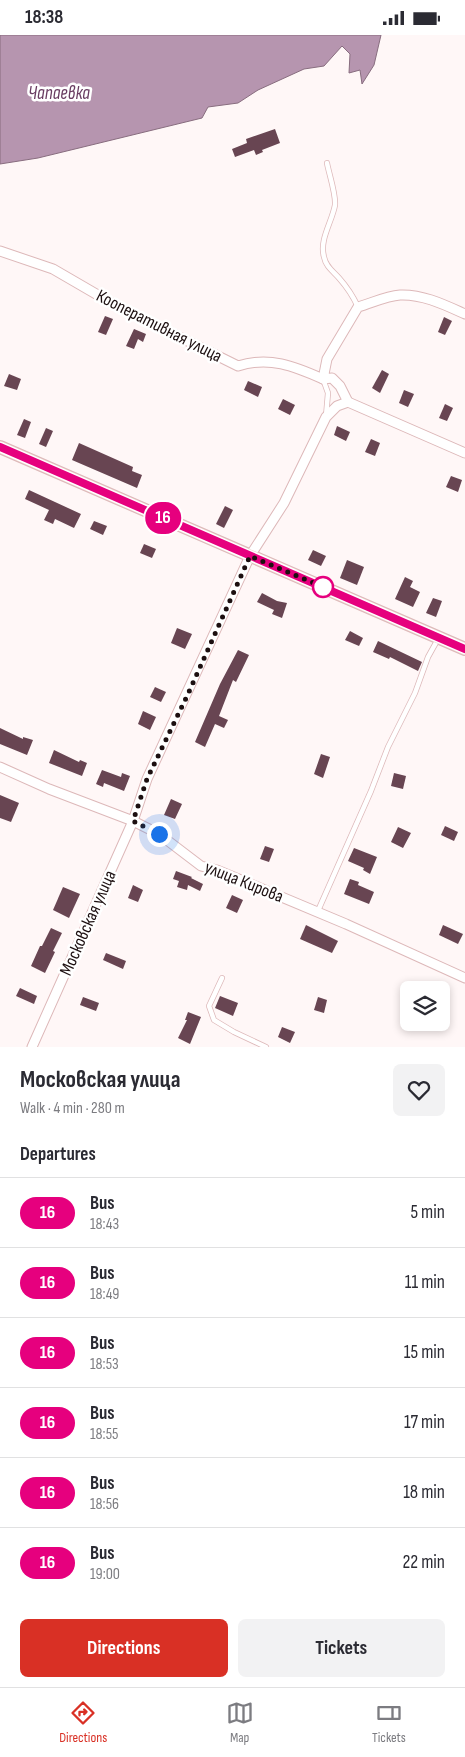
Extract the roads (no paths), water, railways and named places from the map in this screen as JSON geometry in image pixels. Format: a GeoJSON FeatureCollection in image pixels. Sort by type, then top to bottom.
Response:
{"type":"FeatureCollection","features":[{"type":"Feature","properties":{"kind":"street","name":"Кооперативная улица"},"geometry":{"type":"LineString","coordinates":[[0,251],[53,269],[115,305],[238,365],[258,361],[276,361],[296,366],[323,379]]}},
{"type":"Feature","properties":{"kind":"street"},"geometry":{"type":"LineString","coordinates":[[465,314],[440,303],[418,297],[400,295],[358,307],[327,359],[323,379],[332,378],[340,386],[348,402],[465,453]]}},
{"type":"Feature","properties":{"kind":"street","name":"Московская улица"},"geometry":{"type":"LineString","coordinates":[[32,1047],[133,821],[147,779],[188,694],[250,556],[284,503],[326,417],[337,406],[348,402]]}},
{"type":"Feature","properties":{"kind":"street"},"geometry":{"type":"LineString","coordinates":[[0,447],[465,649]]}},
{"type":"Feature","properties":{"kind":"street","name":"улица Кирова"},"geometry":{"type":"LineString","coordinates":[[0,767],[49,789],[133,821],[159,834],[202,866],[346,923],[465,978]]}},
{"type":"Feature","properties":{"kind":"lane"},"geometry":{"type":"LineString","coordinates":[[327,163],[335,203],[330,225],[323,242],[323,256],[329,269],[353,296],[358,307]]}},
{"type":"Feature","properties":{"kind":"lane"},"geometry":{"type":"LineString","coordinates":[[323,379],[328,393],[326,417]]}},
{"type":"Feature","properties":{"kind":"lane"},"geometry":{"type":"LineString","coordinates":[[318,913],[388,747],[415,693],[428,657],[438,637]]}},
{"type":"Feature","properties":{"kind":"lane"},"geometry":{"type":"LineString","coordinates":[[222,978],[209,1006],[214,1020],[264,1047]]}},
{"type":"Feature","properties":{"kind":"water","name":"Чапаевка"},"geometry":{"type":"Polygon","coordinates":[[[0,35],[381,35],[374,65],[362,84],[360,70],[349,73],[350,54],[342,46],[324,66],[304,69],[258,90],[238,103],[208,107],[202,118],[38,158],[0,164],[0,35]]]}}]}
